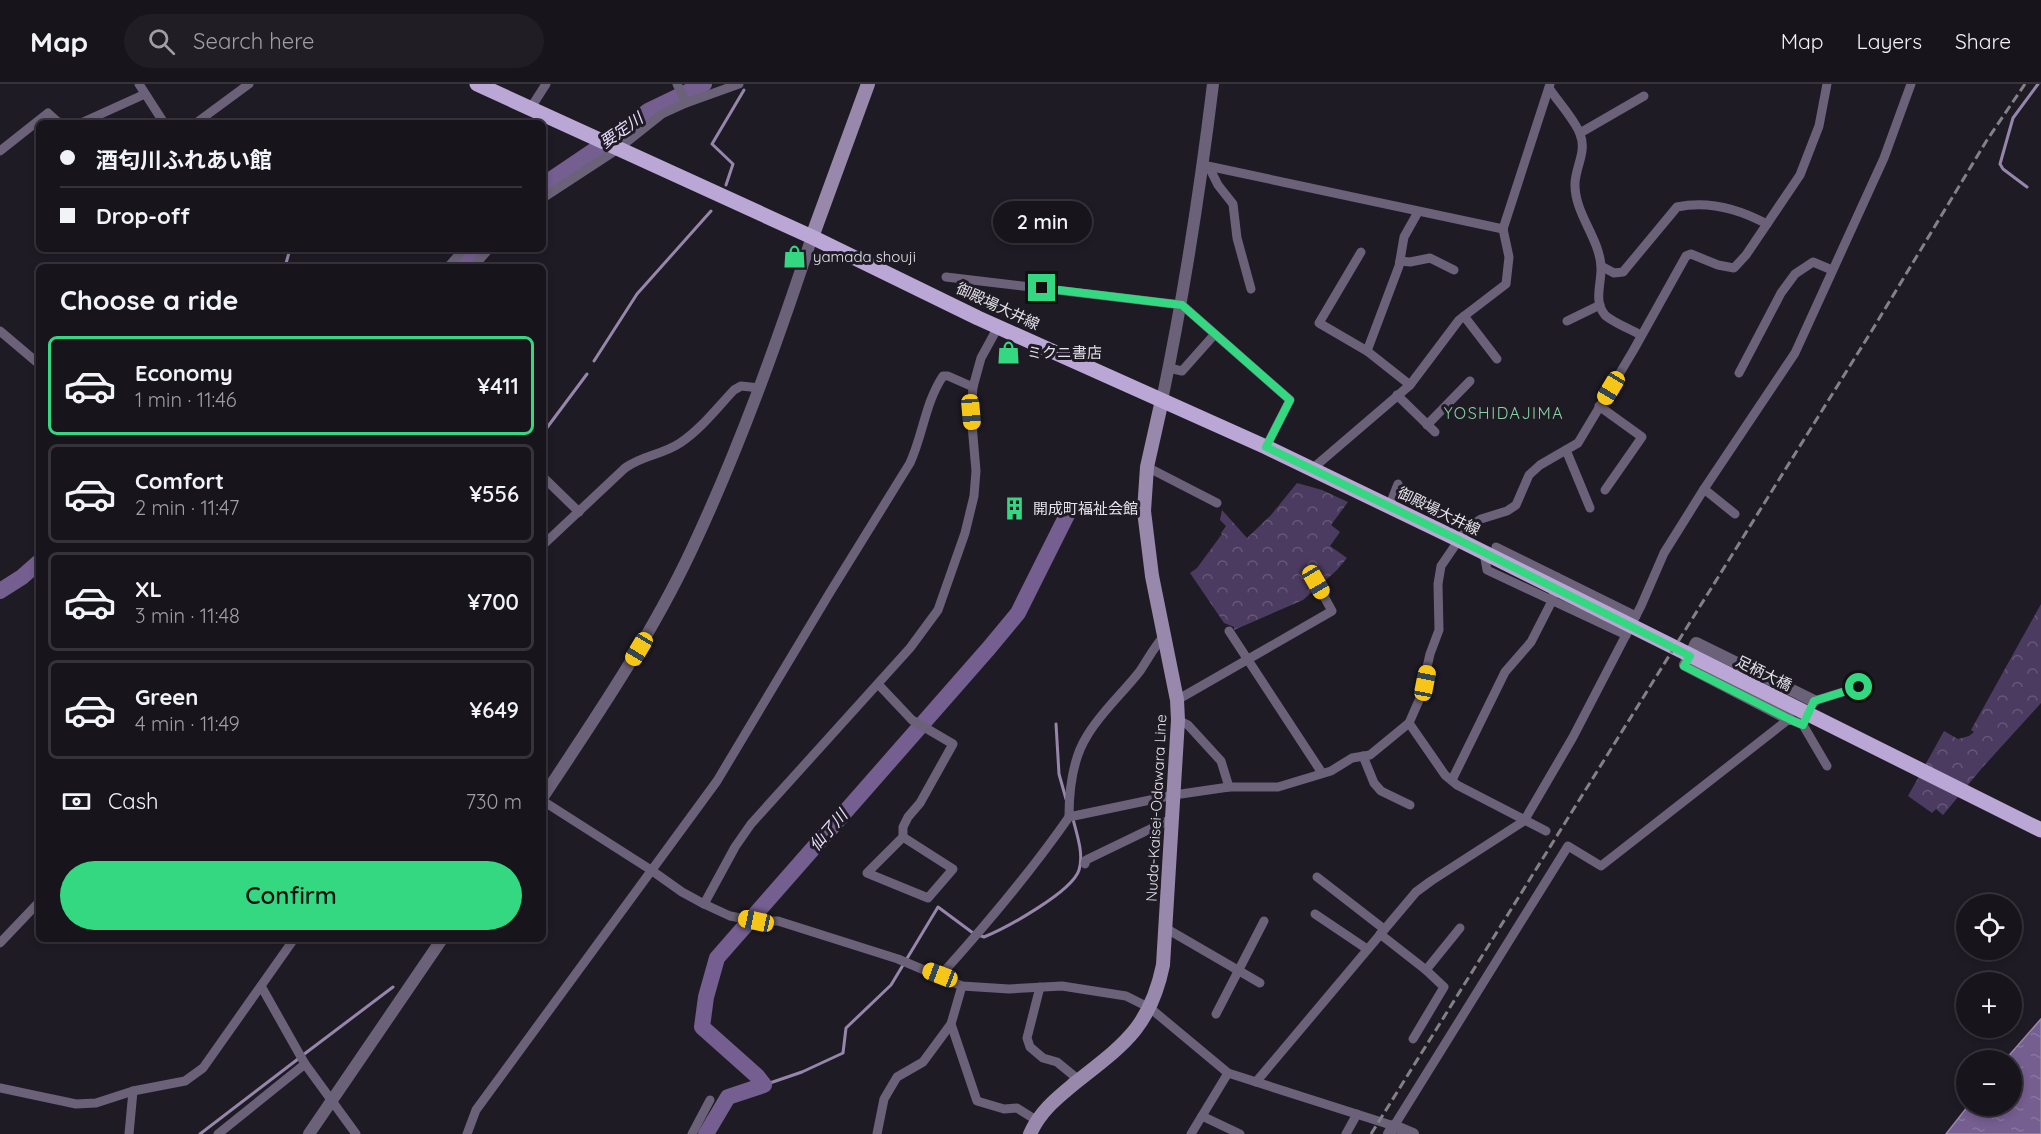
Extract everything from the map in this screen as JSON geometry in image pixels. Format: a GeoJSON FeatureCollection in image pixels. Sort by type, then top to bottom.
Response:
{"type":"FeatureCollection","features":[{"type":"Feature","properties":{"kind":"main road","name":"御殿場大井線"},"geometry":{"type":"LineString","coordinates":[[477,84],[812,237],[998,327],[1266,447],[1459,540],[1490,550],[1503,562]]}},
{"type":"Feature","properties":{"kind":"main road"},"geometry":{"type":"LineString","coordinates":[[812,237],[867,84]]}},
{"type":"Feature","properties":{"kind":"main road","name":"Nuda-Kaisei-Odawara Line"},"geometry":{"type":"LineString","coordinates":[[1030,1134],[1036,1120],[1052,1102],[1121,1047],[1150,1008],[1163,965],[1178,720],[1177,700],[1152,576],[1144,511],[1147,467],[1162,400]]}},
{"type":"Feature","properties":{"kind":"main road","name":"足柄大橋"},"geometry":{"type":"LineString","coordinates":[[1503,562],[2041,830]]}},
{"type":"Feature","properties":{"kind":"street"},"geometry":{"type":"LineString","coordinates":[[139,84],[162,120]]}},
{"type":"Feature","properties":{"kind":"street"},"geometry":{"type":"LineString","coordinates":[[200,120],[249,84]]}},
{"type":"Feature","properties":{"kind":"street"},"geometry":{"type":"LineString","coordinates":[[530,109],[546,84]]}},
{"type":"Feature","properties":{"kind":"street"},"geometry":{"type":"LineString","coordinates":[[546,196],[685,101],[739,84]]}},
{"type":"Feature","properties":{"kind":"street"},"geometry":{"type":"LineString","coordinates":[[1162,400],[1182,305],[1206,166],[1213,84]]}},
{"type":"Feature","properties":{"kind":"street"},"geometry":{"type":"LineString","coordinates":[[1069,817],[1174,795],[1229,787],[1278,787],[1330,771],[1352,758],[1370,755],[1410,723],[1420,698],[1430,654],[1439,630],[1438,584],[1442,566],[1467,528],[1480,519],[1507,511],[1516,505],[1529,475],[1540,465],[1578,443],[1686,256],[1691,254],[1718,265],[1734,268],[1746,255],[1800,175],[1819,126],[1827,84]]}},
{"type":"Feature","properties":{"kind":"street"},"geometry":{"type":"LineString","coordinates":[[1256,1082],[1416,892],[1524,821],[1574,737],[1636,616],[1664,553],[1795,353],[1884,158],[1911,84]]}},
{"type":"Feature","properties":{"kind":"street"},"geometry":{"type":"LineString","coordinates":[[679,86],[685,101]]}},
{"type":"Feature","properties":{"kind":"street"},"geometry":{"type":"LineString","coordinates":[[1550,86],[1580,133],[1583,148],[1575,182],[1576,199],[1595,243],[1601,266],[1598,295],[1600,305],[1606,316],[1641,335]]}},
{"type":"Feature","properties":{"kind":"street"},"geometry":{"type":"LineString","coordinates":[[1312,470],[1410,385],[1464,316],[1506,284],[1509,257],[1503,230],[1550,86]]}},
{"type":"Feature","properties":{"kind":"street"},"geometry":{"type":"LineString","coordinates":[[88,120],[145,94]]}},
{"type":"Feature","properties":{"kind":"street"},"geometry":{"type":"LineString","coordinates":[[1580,133],[1644,96]]}},
{"type":"Feature","properties":{"kind":"street"},"geometry":{"type":"LineString","coordinates":[[39,120],[48,113],[56,120]]}},
{"type":"Feature","properties":{"kind":"street"},"geometry":{"type":"LineString","coordinates":[[0,151],[36,122]]}},
{"type":"Feature","properties":{"kind":"street"},"geometry":{"type":"LineString","coordinates":[[1206,166],[1503,230]]}},
{"type":"Feature","properties":{"kind":"street"},"geometry":{"type":"LineString","coordinates":[[1206,166],[1233,204],[1237,238],[1251,289]]}},
{"type":"Feature","properties":{"kind":"street"},"geometry":{"type":"LineString","coordinates":[[1601,266],[1614,273],[1623,272],[1677,207],[1686,205],[1726,207],[1743,211],[1767,224]]}},
{"type":"Feature","properties":{"kind":"street"},"geometry":{"type":"LineString","coordinates":[[1367,351],[1400,261],[1404,237],[1418,212]]}},
{"type":"Feature","properties":{"kind":"street"},"geometry":{"type":"LineString","coordinates":[[546,792],[616,687],[650,630],[691,551],[760,388],[812,237]]}},
{"type":"Feature","properties":{"kind":"street"},"geometry":{"type":"LineString","coordinates":[[451,264],[461,252]]}},
{"type":"Feature","properties":{"kind":"street"},"geometry":{"type":"LineString","coordinates":[[476,264],[486,252]]}},
{"type":"Feature","properties":{"kind":"street"},"geometry":{"type":"LineString","coordinates":[[1361,252],[1319,323],[1367,351],[1410,385]]}},
{"type":"Feature","properties":{"kind":"street"},"geometry":{"type":"LineString","coordinates":[[1400,261],[1410,262],[1430,258],[1454,270]]}},
{"type":"Feature","properties":{"kind":"street"},"geometry":{"type":"LineString","coordinates":[[1739,373],[1781,293],[1795,274],[1813,262],[1832,270]]}},
{"type":"Feature","properties":{"kind":"street"},"geometry":{"type":"LineString","coordinates":[[946,277],[1182,305],[1290,400],[1266,447]]}},
{"type":"Feature","properties":{"kind":"street"},"geometry":{"type":"LineString","coordinates":[[1567,321],[1600,305]]}},
{"type":"Feature","properties":{"kind":"street"},"geometry":{"type":"LineString","coordinates":[[1464,316],[1497,359]]}},
{"type":"Feature","properties":{"kind":"street"},"geometry":{"type":"LineString","coordinates":[[704,904],[735,847],[751,824],[917,640],[938,610],[965,533],[974,496],[976,471],[971,412],[973,387],[981,358],[998,327]]}},
{"type":"Feature","properties":{"kind":"street"},"geometry":{"type":"LineString","coordinates":[[0,331],[36,361]]}},
{"type":"Feature","properties":{"kind":"street"},"geometry":{"type":"LineString","coordinates":[[1168,368],[1182,371],[1215,335]]}},
{"type":"Feature","properties":{"kind":"street"},"geometry":{"type":"LineString","coordinates":[[467,1134],[476,1110],[717,781],[910,464],[917,449],[936,386],[943,376],[948,376],[973,387]]}},
{"type":"Feature","properties":{"kind":"street"},"geometry":{"type":"LineString","coordinates":[[1427,425],[1470,381]]}},
{"type":"Feature","properties":{"kind":"street"},"geometry":{"type":"LineString","coordinates":[[546,542],[637,459],[666,451],[681,442],[734,390],[741,386],[760,388]]}},
{"type":"Feature","properties":{"kind":"street"},"geometry":{"type":"LineString","coordinates":[[1397,395],[1435,432]]}},
{"type":"Feature","properties":{"kind":"street"},"geometry":{"type":"LineString","coordinates":[[1599,406],[1642,437],[1605,490]]}},
{"type":"Feature","properties":{"kind":"street"},"geometry":{"type":"LineString","coordinates":[[1566,450],[1590,508]]}},
{"type":"Feature","properties":{"kind":"street"},"geometry":{"type":"LineString","coordinates":[[1147,467],[1217,502]]}},
{"type":"Feature","properties":{"kind":"street"},"geometry":{"type":"LineString","coordinates":[[546,480],[579,512]]}},
{"type":"Feature","properties":{"kind":"street"},"geometry":{"type":"LineString","coordinates":[[1389,507],[1398,484]]}},
{"type":"Feature","properties":{"kind":"street"},"geometry":{"type":"LineString","coordinates":[[1704,489],[1735,514]]}},
{"type":"Feature","properties":{"kind":"street"},"geometry":{"type":"LineString","coordinates":[[1626,635],[1487,570],[1490,550],[1557,577],[1636,616]]}},
{"type":"Feature","properties":{"kind":"street"},"geometry":{"type":"LineString","coordinates":[[1452,780],[1505,672],[1531,642],[1552,602],[1557,577]]}},
{"type":"Feature","properties":{"kind":"street"},"geometry":{"type":"LineString","coordinates":[[1177,700],[1332,611],[1316,582]]}},
{"type":"Feature","properties":{"kind":"street"},"geometry":{"type":"LineString","coordinates":[[1229,631],[1322,773]]}},
{"type":"Feature","properties":{"kind":"street"},"geometry":{"type":"LineString","coordinates":[[940,975],[978,934],[1043,855],[1069,817],[1069,800],[1078,754],[1086,737],[1164,636]]}},
{"type":"Feature","properties":{"kind":"street"},"geometry":{"type":"LineString","coordinates":[[1827,766],[1803,725],[1684,666],[1696,643],[1814,701],[1859,687]]}},
{"type":"Feature","properties":{"kind":"street"},"geometry":{"type":"LineString","coordinates":[[878,684],[912,720],[953,744],[920,803],[908,817],[903,827],[903,837],[867,873],[928,898],[953,869],[903,837]]}},
{"type":"Feature","properties":{"kind":"street"},"geometry":{"type":"LineString","coordinates":[[1803,725],[1814,701]]}},
{"type":"Feature","properties":{"kind":"street"},"geometry":{"type":"LineString","coordinates":[[1391,1130],[1565,844],[1601,866],[1789,719]]}},
{"type":"Feature","properties":{"kind":"street"},"geometry":{"type":"LineString","coordinates":[[1178,720],[1188,724],[1221,761],[1229,787]]}},
{"type":"Feature","properties":{"kind":"street"},"geometry":{"type":"LineString","coordinates":[[1410,723],[1445,775],[1524,821],[1546,831]]}},
{"type":"Feature","properties":{"kind":"street"},"geometry":{"type":"LineString","coordinates":[[1363,756],[1374,783],[1381,791],[1410,805]]}},
{"type":"Feature","properties":{"kind":"street"},"geometry":{"type":"LineString","coordinates":[[546,803],[704,904],[730,916],[756,921],[778,921],[898,960],[940,975],[962,986],[1009,989],[1062,986],[1126,996],[1150,1008],[1228,1073],[1357,1114],[1391,1130],[1413,1134]]}},
{"type":"Feature","properties":{"kind":"street"},"geometry":{"type":"LineString","coordinates":[[1085,864],[1086,860],[1173,818]]}},
{"type":"Feature","properties":{"kind":"street"},"geometry":{"type":"LineString","coordinates":[[1317,877],[1444,987],[1413,1039]]}},
{"type":"Feature","properties":{"kind":"street"},"geometry":{"type":"LineString","coordinates":[[0,944],[36,905]]}},
{"type":"Feature","properties":{"kind":"street"},"geometry":{"type":"LineString","coordinates":[[1315,914],[1367,949]]}},
{"type":"Feature","properties":{"kind":"street"},"geometry":{"type":"LineString","coordinates":[[1216,1014],[1264,921]]}},
{"type":"Feature","properties":{"kind":"street"},"geometry":{"type":"LineString","coordinates":[[1426,970],[1460,928]]}},
{"type":"Feature","properties":{"kind":"street"},"geometry":{"type":"LineString","coordinates":[[1167,929],[1260,983]]}},
{"type":"Feature","properties":{"kind":"street"},"geometry":{"type":"LineString","coordinates":[[0,1088],[76,1104],[86,1104],[133,1091],[185,1081],[203,1068],[292,942]]}},
{"type":"Feature","properties":{"kind":"street"},"geometry":{"type":"LineString","coordinates":[[309,1134],[440,942]]}},
{"type":"Feature","properties":{"kind":"street"},"geometry":{"type":"LineString","coordinates":[[877,1134],[884,1100],[897,1077],[923,1062],[951,1024],[962,986]]}},
{"type":"Feature","properties":{"kind":"street"},"geometry":{"type":"LineString","coordinates":[[261,987],[305,1064],[356,1134]]}},
{"type":"Feature","properties":{"kind":"street"},"geometry":{"type":"LineString","coordinates":[[1040,987],[1027,1038],[1030,1047],[1043,1058],[1057,1062],[1079,1080]]}},
{"type":"Feature","properties":{"kind":"street"},"geometry":{"type":"LineString","coordinates":[[951,1024],[977,1101],[1004,1109],[1017,1108],[1036,1120]]}},
{"type":"Feature","properties":{"kind":"street"},"geometry":{"type":"LineString","coordinates":[[218,1134],[305,1064]]}},
{"type":"Feature","properties":{"kind":"street"},"geometry":{"type":"LineString","coordinates":[[1191,1134],[1228,1073]]}},
{"type":"Feature","properties":{"kind":"street"},"geometry":{"type":"LineString","coordinates":[[129,1134],[133,1091]]}},
{"type":"Feature","properties":{"kind":"street"},"geometry":{"type":"LineString","coordinates":[[692,1134],[710,1100]]}},
{"type":"Feature","properties":{"kind":"street"},"geometry":{"type":"LineString","coordinates":[[1346,1134],[1357,1114]]}},
{"type":"Feature","properties":{"kind":"street"},"geometry":{"type":"LineString","coordinates":[[1202,1116],[1240,1134]]}},
{"type":"Feature","properties":{"kind":"green space"},"geometry":{"type":"Polygon","coordinates":[[[1297,483],[1322,490],[1348,502],[1331,525],[1340,532],[1330,546],[1347,558],[1303,600],[1234,630],[1234,627],[1224,623],[1190,573],[1197,568],[1222,534],[1226,526],[1220,520],[1222,510],[1247,538],[1271,515],[1297,483]]]}},
{"type":"Feature","properties":{"kind":"green space"},"geometry":{"type":"Polygon","coordinates":[[[2041,604],[2041,703],[1943,815],[1936,809],[1932,813],[1908,796],[1944,731],[1958,739],[1974,732],[1971,730],[2041,604]]]}},
{"type":"Feature","properties":{"kind":"water"},"geometry":{"type":"Polygon","coordinates":[[[2041,1019],[2041,1134],[1946,1134],[1960,1116],[2022,1116],[2022,1050],[2014,1050],[2041,1019]]]}},
{"type":"Feature","properties":{"kind":"waterway","name":"要定川"},"geometry":{"type":"LineString","coordinates":[[546,183],[620,133],[648,111],[704,84]]}},
{"type":"Feature","properties":{"kind":"waterway"},"geometry":{"type":"LineString","coordinates":[[2027,187],[2003,169],[2000,164],[2013,118],[2038,84]]}},
{"type":"Feature","properties":{"kind":"waterway"},"geometry":{"type":"LineString","coordinates":[[726,185],[733,164],[712,144],[744,90]]}},
{"type":"Feature","properties":{"kind":"waterway"},"geometry":{"type":"LineString","coordinates":[[594,361],[637,294],[711,211]]}},
{"type":"Feature","properties":{"kind":"waterway"},"geometry":{"type":"LineString","coordinates":[[286,264],[289,252]]}},
{"type":"Feature","properties":{"kind":"waterway","name":"要定川"},"geometry":{"type":"LineString","coordinates":[[462,264],[472,252]]}},
{"type":"Feature","properties":{"kind":"waterway"},"geometry":{"type":"LineString","coordinates":[[546,429],[587,374]]}},
{"type":"Feature","properties":{"kind":"waterway","name":"仙了川"},"geometry":{"type":"LineString","coordinates":[[706,1134],[728,1097],[764,1085],[702,1027],[706,997],[717,958],[1018,613],[1070,509]]}},
{"type":"Feature","properties":{"kind":"waterway","name":"要定川"},"geometry":{"type":"LineString","coordinates":[[0,591],[36,565]]}},
{"type":"Feature","properties":{"kind":"waterway"},"geometry":{"type":"LineString","coordinates":[[1056,724],[1059,774],[1066,799]]}},
{"type":"Feature","properties":{"kind":"waterway"},"geometry":{"type":"LineString","coordinates":[[764,1085],[802,1072],[843,1053],[846,1028],[891,985],[938,907],[973,933],[984,937],[1022,918],[1064,888],[1074,879],[1079,870],[1081,858],[1073,819]]}},
{"type":"Feature","properties":{"kind":"waterway"},"geometry":{"type":"LineString","coordinates":[[303,1055],[393,987]]}},
{"type":"Feature","properties":{"kind":"waterway"},"geometry":{"type":"LineString","coordinates":[[200,1134],[298,1059]]}},
{"type":"Feature","properties":{"kind":"railway"},"geometry":{"type":"LineString","coordinates":[[1371,1134],[1871,332],[1987,140],[2025,84]]}},
{"type":"Feature","properties":{"kind":"place","name":"yamada shouji"},"geometry":{"type":"Point","coordinates":[795,256]}},
{"type":"Feature","properties":{"kind":"place","name":"ミクニ書店"},"geometry":{"type":"Point","coordinates":[1009,352]}},
{"type":"Feature","properties":{"kind":"place","name":"開成町福祉会館"},"geometry":{"type":"Point","coordinates":[1015,508]}},
{"type":"Feature","properties":{"kind":"district","name":"YOSHIDAJIMA"},"geometry":{"type":"Point","coordinates":[1504,413]}},
{"type":"Feature","properties":{"kind":"route"},"geometry":{"type":"LineString","coordinates":[[1042,288],[1182,305],[1290,400],[1266,447],[1459,540],[1690,656],[1684,666],[1789,719],[1803,725],[1814,701],[1859,687]]}}]}
